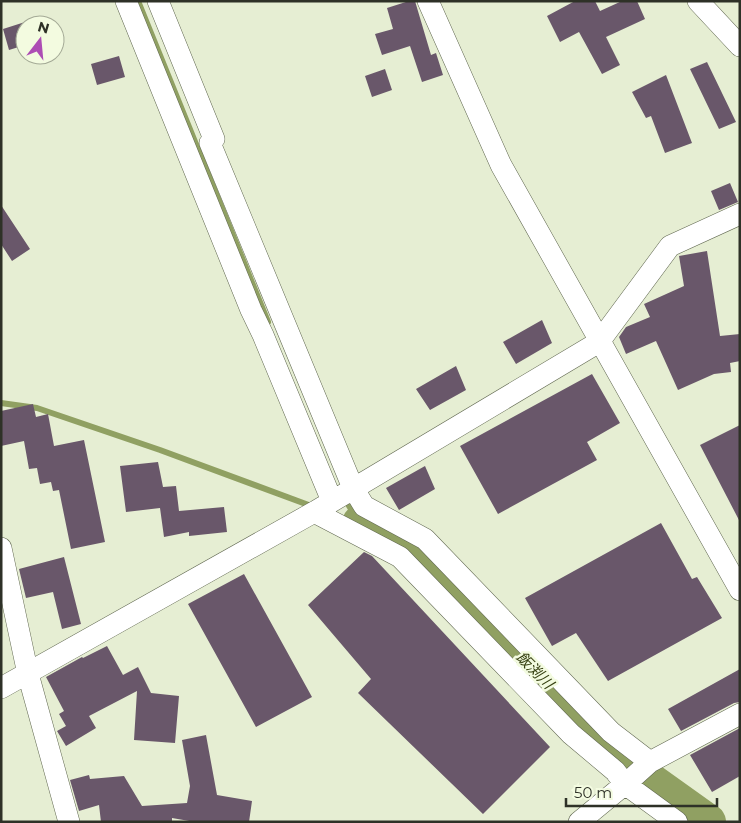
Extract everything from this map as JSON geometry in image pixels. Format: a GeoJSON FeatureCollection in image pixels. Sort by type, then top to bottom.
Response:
{"type":"FeatureCollection","features":[{"type":"Feature","properties":{"kind":"street"},"geometry":{"type":"LineString","coordinates":[[126,1],[251,310],[264,335],[325,505],[400,557],[571,734],[677,822]]}},
{"type":"Feature","properties":{"kind":"street"},"geometry":{"type":"LineString","coordinates":[[158,1],[214,139],[210,144],[353,489],[364,506],[425,539],[612,732],[650,762]]}},
{"type":"Feature","properties":{"kind":"street"},"geometry":{"type":"LineString","coordinates":[[428,1],[501,165],[740,590]]}},
{"type":"Feature","properties":{"kind":"street"},"geometry":{"type":"LineString","coordinates":[[698,1],[740,46]]}},
{"type":"Feature","properties":{"kind":"street"},"geometry":{"type":"LineString","coordinates":[[1,688],[353,489],[599,342],[670,246],[740,214]]}},
{"type":"Feature","properties":{"kind":"street"},"geometry":{"type":"LineString","coordinates":[[1,548],[28,674],[69,822]]}},
{"type":"Feature","properties":{"kind":"street"},"geometry":{"type":"LineString","coordinates":[[579,822],[650,762],[740,714]]}},
{"type":"Feature","properties":{"kind":"building"},"geometry":{"type":"Polygon","coordinates":[[[415,1],[431,55],[436,53],[443,75],[422,82],[410,46],[382,55],[375,34],[393,29],[387,8],[415,1]]]}},
{"type":"Feature","properties":{"kind":"building"},"geometry":{"type":"Polygon","coordinates":[[[575,1],[595,1],[600,11],[622,1],[637,1],[645,19],[606,37],[620,65],[602,74],[579,32],[560,42],[547,16],[575,1]]]}},
{"type":"Feature","properties":{"kind":"building"},"geometry":{"type":"Polygon","coordinates":[[[15,25],[15,48],[9,50],[3,29],[15,25]]]}},
{"type":"Feature","properties":{"kind":"building"},"geometry":{"type":"Polygon","coordinates":[[[119,56],[125,77],[97,85],[91,64],[119,56]]]}},
{"type":"Feature","properties":{"kind":"building"},"geometry":{"type":"Polygon","coordinates":[[[707,62],[736,122],[719,129],[690,69],[707,62]]]}},
{"type":"Feature","properties":{"kind":"building"},"geometry":{"type":"Polygon","coordinates":[[[385,69],[392,90],[372,97],[365,76],[385,69]]]}},
{"type":"Feature","properties":{"kind":"building"},"geometry":{"type":"Polygon","coordinates":[[[666,75],[692,143],[665,153],[651,116],[646,118],[632,92],[666,75]]]}},
{"type":"Feature","properties":{"kind":"building"},"geometry":{"type":"Polygon","coordinates":[[[730,183],[738,202],[719,210],[711,191],[730,183]]]}},
{"type":"Feature","properties":{"kind":"building"},"geometry":{"type":"Polygon","coordinates":[[[1,205],[30,249],[12,261],[1,244],[1,205]]]}},
{"type":"Feature","properties":{"kind":"building"},"geometry":{"type":"Polygon","coordinates":[[[707,251],[720,336],[740,334],[740,361],[730,363],[731,372],[714,374],[678,390],[656,341],[626,354],[619,337],[626,327],[650,317],[644,304],[684,286],[679,256],[707,251]]]}},
{"type":"Feature","properties":{"kind":"building"},"geometry":{"type":"Polygon","coordinates":[[[542,320],[552,343],[516,364],[503,342],[542,320]]]}},
{"type":"Feature","properties":{"kind":"building"},"geometry":{"type":"Polygon","coordinates":[[[456,366],[466,390],[430,410],[416,389],[456,366]]]}},
{"type":"Feature","properties":{"kind":"building"},"geometry":{"type":"Polygon","coordinates":[[[592,374],[620,423],[587,442],[597,460],[498,514],[460,446],[592,374]]]}},
{"type":"Feature","properties":{"kind":"building"},"geometry":{"type":"Polygon","coordinates":[[[33,404],[36,417],[48,414],[54,446],[84,440],[105,542],[71,549],[59,490],[53,491],[51,482],[40,484],[37,468],[29,469],[24,441],[1,446],[1,411],[33,404]]]}},
{"type":"Feature","properties":{"kind":"building"},"geometry":{"type":"Polygon","coordinates":[[[740,425],[740,522],[700,445],[740,425]]]}},
{"type":"Feature","properties":{"kind":"building"},"geometry":{"type":"Polygon","coordinates":[[[158,462],[163,487],[176,486],[179,511],[224,507],[227,532],[189,536],[189,532],[164,537],[160,508],[126,512],[120,466],[158,462]]]}},
{"type":"Feature","properties":{"kind":"building"},"geometry":{"type":"Polygon","coordinates":[[[425,466],[435,489],[399,510],[386,488],[425,466]]]}},
{"type":"Feature","properties":{"kind":"building"},"geometry":{"type":"Polygon","coordinates":[[[661,523],[692,579],[697,577],[722,618],[608,681],[576,633],[552,646],[525,598],[661,523]]]}},
{"type":"Feature","properties":{"kind":"building"},"geometry":{"type":"Polygon","coordinates":[[[364,552],[372,556],[550,747],[483,814],[358,693],[371,679],[308,605],[364,552]]]}},
{"type":"Feature","properties":{"kind":"building"},"geometry":{"type":"Polygon","coordinates":[[[64,557],[81,624],[62,629],[53,592],[26,598],[19,569],[64,557]]]}},
{"type":"Feature","properties":{"kind":"building"},"geometry":{"type":"Polygon","coordinates":[[[244,574],[312,697],[256,727],[188,604],[244,574]]]}},
{"type":"Feature","properties":{"kind":"building"},"geometry":{"type":"Polygon","coordinates":[[[107,646],[123,675],[138,667],[151,693],[179,696],[175,743],[134,740],[137,691],[89,716],[96,728],[66,746],[57,731],[66,726],[59,714],[64,711],[46,677],[82,657],[107,646]]]}},
{"type":"Feature","properties":{"kind":"building"},"geometry":{"type":"Polygon","coordinates":[[[740,669],[740,702],[734,703],[681,731],[668,709],[740,669]]]}},
{"type":"Feature","properties":{"kind":"building"},"geometry":{"type":"Polygon","coordinates":[[[740,728],[740,776],[712,792],[690,755],[740,728]]]}},
{"type":"Feature","properties":{"kind":"building"},"geometry":{"type":"Polygon","coordinates":[[[206,735],[217,795],[252,801],[249,822],[195,822],[172,818],[172,822],[101,822],[99,805],[79,811],[70,780],[89,775],[90,779],[124,776],[142,806],[187,803],[190,786],[182,740],[206,735]]]}},
{"type":"Feature","properties":{"kind":"waterway"},"geometry":{"type":"LineString","coordinates":[[138,1],[268,322]]}},
{"type":"Feature","properties":{"kind":"waterway"},"geometry":{"type":"LineString","coordinates":[[1,403],[37,408],[160,450],[314,507]]}},
{"type":"Feature","properties":{"kind":"waterway"},"geometry":{"type":"LineString","coordinates":[[344,498],[360,523]]}},
{"type":"Feature","properties":{"kind":"waterway","name":"飯渕川"},"geometry":{"type":"LineString","coordinates":[[360,523],[406,542],[634,769],[708,822]]}}]}
